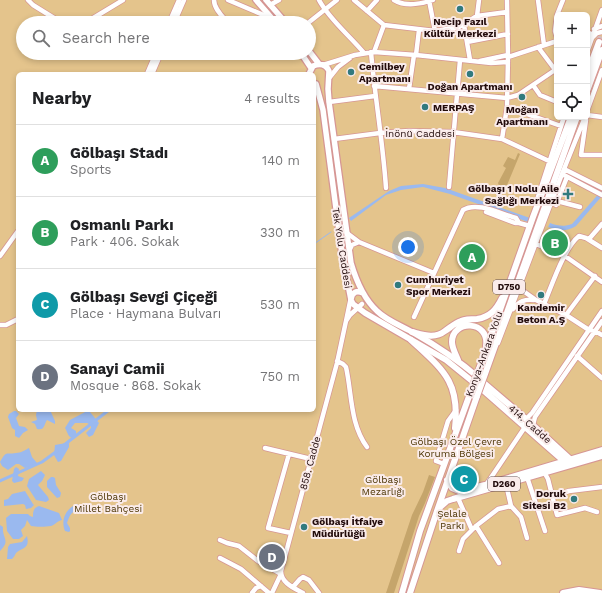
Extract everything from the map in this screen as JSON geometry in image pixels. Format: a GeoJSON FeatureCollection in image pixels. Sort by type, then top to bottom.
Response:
{"type":"FeatureCollection","features":[{"type":"Feature","properties":{"kind":"highway"},"geometry":{"type":"LineString","coordinates":[[590,66],[599,42]]}},
{"type":"Feature","properties":{"kind":"highway"},"geometry":{"type":"LineString","coordinates":[[590,84],[602,50]]}},
{"type":"Feature","properties":{"kind":"highway","name":"Konya-Ankara Yolu"},"geometry":{"type":"LineString","coordinates":[[402,593],[420,531],[484,357],[533,217],[570,120]]}},
{"type":"Feature","properties":{"kind":"highway","name":"D750"},"geometry":{"type":"LineString","coordinates":[[410,593],[447,480],[492,354],[562,168],[576,120]]}},
{"type":"Feature","properties":{"kind":"highway","name":"D750"},"geometry":{"type":"LineString","coordinates":[[412,332],[434,336],[442,333],[463,320],[480,318],[489,315],[496,309],[511,281]]}},
{"type":"Feature","properties":{"kind":"highway","name":"D750"},"geometry":{"type":"LineString","coordinates":[[458,360],[452,344],[453,338],[459,328],[466,326],[475,326],[484,332],[486,343],[484,357]]}},
{"type":"Feature","properties":{"kind":"highway"},"geometry":{"type":"LineString","coordinates":[[411,340],[448,378],[454,394],[456,410],[454,438]]}},
{"type":"Feature","properties":{"kind":"highway","name":"414. Cadde"},"geometry":{"type":"LineString","coordinates":[[484,387],[534,425],[569,462]]}},
{"type":"Feature","properties":{"kind":"highway","name":"414. Cadde"},"geometry":{"type":"LineString","coordinates":[[484,387],[525,427],[569,462]]}},
{"type":"Feature","properties":{"kind":"highway","name":"D260"},"geometry":{"type":"LineString","coordinates":[[447,480],[451,486],[459,491],[506,484],[544,472],[602,450]]}},
{"type":"Feature","properties":{"kind":"highway","name":"D260"},"geometry":{"type":"LineString","coordinates":[[437,511],[447,502],[485,488],[569,462],[602,456]]}},
{"type":"Feature","properties":{"kind":"highway"},"geometry":{"type":"LineString","coordinates":[[563,593],[579,590],[600,593]]}},
{"type":"Feature","properties":{"kind":"main road"},"geometry":{"type":"LineString","coordinates":[[256,0],[270,16]]}},
{"type":"Feature","properties":{"kind":"main road"},"geometry":{"type":"LineString","coordinates":[[266,0],[280,16]]}},
{"type":"Feature","properties":{"kind":"main road"},"geometry":{"type":"LineString","coordinates":[[316,59],[328,68],[329,79],[324,84],[316,83]]}},
{"type":"Feature","properties":{"kind":"main road"},"geometry":{"type":"LineString","coordinates":[[304,60],[309,72],[321,64]]}},
{"type":"Feature","properties":{"kind":"main road","name":"Tek Yolu Caddesi"},"geometry":{"type":"LineString","coordinates":[[329,79],[329,102],[343,199],[344,217],[353,271],[364,294],[371,305],[379,313],[458,360],[484,387]]}},
{"type":"Feature","properties":{"kind":"main road","name":"Tek Yolu Caddesi"},"geometry":{"type":"LineString","coordinates":[[316,86],[323,110],[342,254],[355,302]]}},
{"type":"Feature","properties":{"kind":"main road"},"geometry":{"type":"LineString","coordinates":[[357,291],[364,294],[365,300],[355,302],[357,291]]}},
{"type":"Feature","properties":{"kind":"main road"},"geometry":{"type":"LineString","coordinates":[[355,302],[411,340],[446,360],[484,387]]}},
{"type":"Feature","properties":{"kind":"street"},"geometry":{"type":"LineString","coordinates":[[97,16],[123,0]]}},
{"type":"Feature","properties":{"kind":"street"},"geometry":{"type":"LineString","coordinates":[[172,16],[179,0]]}},
{"type":"Feature","properties":{"kind":"street"},"geometry":{"type":"LineString","coordinates":[[177,16],[184,0]]}},
{"type":"Feature","properties":{"kind":"street"},"geometry":{"type":"LineString","coordinates":[[214,0],[214,3],[222,16]]}},
{"type":"Feature","properties":{"kind":"street"},"geometry":{"type":"LineString","coordinates":[[228,0],[263,16]]}},
{"type":"Feature","properties":{"kind":"street"},"geometry":{"type":"LineString","coordinates":[[270,5],[279,0]]}},
{"type":"Feature","properties":{"kind":"street"},"geometry":{"type":"LineString","coordinates":[[319,0],[324,10],[364,52]]}},
{"type":"Feature","properties":{"kind":"street"},"geometry":{"type":"LineString","coordinates":[[316,16],[337,0]]}},
{"type":"Feature","properties":{"kind":"street"},"geometry":{"type":"LineString","coordinates":[[354,0],[366,12],[384,25],[419,30],[459,27],[477,16],[507,12]]}},
{"type":"Feature","properties":{"kind":"street"},"geometry":{"type":"LineString","coordinates":[[366,12],[377,0]]}},
{"type":"Feature","properties":{"kind":"street"},"geometry":{"type":"LineString","coordinates":[[394,0],[404,4],[431,0],[435,30]]}},
{"type":"Feature","properties":{"kind":"street"},"geometry":{"type":"LineString","coordinates":[[477,16],[479,0]]}},
{"type":"Feature","properties":{"kind":"street"},"geometry":{"type":"LineString","coordinates":[[502,139],[507,107],[507,0]]}},
{"type":"Feature","properties":{"kind":"street"},"geometry":{"type":"LineString","coordinates":[[538,0],[544,45]]}},
{"type":"Feature","properties":{"kind":"street"},"geometry":{"type":"LineString","coordinates":[[558,12],[563,0]]}},
{"type":"Feature","properties":{"kind":"street"},"geometry":{"type":"LineString","coordinates":[[28,1],[51,16]]}},
{"type":"Feature","properties":{"kind":"street"},"geometry":{"type":"LineString","coordinates":[[588,48],[602,10]]}},
{"type":"Feature","properties":{"kind":"street"},"geometry":{"type":"LineString","coordinates":[[600,16],[600,20],[602,22]]}},
{"type":"Feature","properties":{"kind":"street"},"geometry":{"type":"LineString","coordinates":[[384,25],[372,52],[375,96],[384,157],[386,188]]}},
{"type":"Feature","properties":{"kind":"street"},"geometry":{"type":"LineString","coordinates":[[464,25],[470,60]]}},
{"type":"Feature","properties":{"kind":"street"},"geometry":{"type":"LineString","coordinates":[[590,31],[602,26]]}},
{"type":"Feature","properties":{"kind":"street"},"geometry":{"type":"LineString","coordinates":[[409,89],[419,30]]}},
{"type":"Feature","properties":{"kind":"street"},"geometry":{"type":"LineString","coordinates":[[592,38],[596,33],[602,32]]}},
{"type":"Feature","properties":{"kind":"street"},"geometry":{"type":"LineString","coordinates":[[467,42],[508,34]]}},
{"type":"Feature","properties":{"kind":"street"},"geometry":{"type":"LineString","coordinates":[[590,34],[592,38]]}},
{"type":"Feature","properties":{"kind":"street"},"geometry":{"type":"LineString","coordinates":[[321,64],[364,52],[415,55],[491,63],[554,42]]}},
{"type":"Feature","properties":{"kind":"street"},"geometry":{"type":"LineString","coordinates":[[538,47],[554,68]]}},
{"type":"Feature","properties":{"kind":"street"},"geometry":{"type":"LineString","coordinates":[[329,79],[340,65],[355,55]]}},
{"type":"Feature","properties":{"kind":"street"},"geometry":{"type":"LineString","coordinates":[[148,72],[153,60]]}},
{"type":"Feature","properties":{"kind":"street"},"geometry":{"type":"LineString","coordinates":[[153,72],[158,60]]}},
{"type":"Feature","properties":{"kind":"street"},"geometry":{"type":"LineString","coordinates":[[449,187],[460,60]]}},
{"type":"Feature","properties":{"kind":"street"},"geometry":{"type":"LineString","coordinates":[[590,104],[601,78],[602,70]]}},
{"type":"Feature","properties":{"kind":"street"},"geometry":{"type":"LineString","coordinates":[[374,86],[507,98],[515,96],[554,72]]}},
{"type":"Feature","properties":{"kind":"street"},"geometry":{"type":"LineString","coordinates":[[533,85],[540,95],[554,101]]}},
{"type":"Feature","properties":{"kind":"street"},"geometry":{"type":"LineString","coordinates":[[329,102],[375,96]]}},
{"type":"Feature","properties":{"kind":"street"},"geometry":{"type":"LineString","coordinates":[[507,107],[561,126]]}},
{"type":"Feature","properties":{"kind":"street"},"geometry":{"type":"LineString","coordinates":[[590,117],[602,117]]}},
{"type":"Feature","properties":{"kind":"street"},"geometry":{"type":"LineString","coordinates":[[533,217],[534,208],[563,120]]}},
{"type":"Feature","properties":{"kind":"street"},"geometry":{"type":"LineString","coordinates":[[580,207],[556,203],[564,176],[562,168],[584,120]]}},
{"type":"Feature","properties":{"kind":"street"},"geometry":{"type":"LineString","coordinates":[[585,120],[581,155],[602,155]]}},
{"type":"Feature","properties":{"kind":"street","name":"İnönü Caddesi"},"geometry":{"type":"LineString","coordinates":[[334,139],[380,133],[420,131],[453,132],[502,139],[549,161]]}},
{"type":"Feature","properties":{"kind":"street"},"geometry":{"type":"LineString","coordinates":[[562,168],[601,187],[596,192]]}},
{"type":"Feature","properties":{"kind":"street"},"geometry":{"type":"LineString","coordinates":[[564,176],[602,195]]}},
{"type":"Feature","properties":{"kind":"street"},"geometry":{"type":"LineString","coordinates":[[492,354],[501,338],[536,244],[564,176]]}},
{"type":"Feature","properties":{"kind":"street"},"geometry":{"type":"LineString","coordinates":[[414,316],[461,213],[466,209],[475,207],[515,224],[519,223],[530,226]]}},
{"type":"Feature","properties":{"kind":"street"},"geometry":{"type":"LineString","coordinates":[[589,239],[602,224]]}},
{"type":"Feature","properties":{"kind":"street"},"geometry":{"type":"LineString","coordinates":[[347,233],[359,242],[434,273]]}},
{"type":"Feature","properties":{"kind":"street"},"geometry":{"type":"LineString","coordinates":[[0,256],[16,235]]}},
{"type":"Feature","properties":{"kind":"street"},"geometry":{"type":"LineString","coordinates":[[544,304],[565,256],[573,242],[579,236],[589,239],[602,248]]}},
{"type":"Feature","properties":{"kind":"street"},"geometry":{"type":"LineString","coordinates":[[350,249],[352,245],[359,242]]}},
{"type":"Feature","properties":{"kind":"street"},"geometry":{"type":"LineString","coordinates":[[536,244],[565,256],[602,282]]}},
{"type":"Feature","properties":{"kind":"street"},"geometry":{"type":"LineString","coordinates":[[566,315],[595,276]]}},
{"type":"Feature","properties":{"kind":"street"},"geometry":{"type":"LineString","coordinates":[[519,288],[536,300],[566,315],[589,330],[595,331],[602,335]]}},
{"type":"Feature","properties":{"kind":"street"},"geometry":{"type":"LineString","coordinates":[[510,313],[521,301],[526,299],[536,300]]}},
{"type":"Feature","properties":{"kind":"street","name":"858. Cadde"},"geometry":{"type":"LineString","coordinates":[[270,593],[281,574],[337,361],[346,321],[355,302]]}},
{"type":"Feature","properties":{"kind":"street","name":"858. Cadde"},"geometry":{"type":"LineString","coordinates":[[346,321],[355,302]]}},
{"type":"Feature","properties":{"kind":"street"},"geometry":{"type":"LineString","coordinates":[[526,419],[532,413],[602,311]]}},
{"type":"Feature","properties":{"kind":"street"},"geometry":{"type":"LineString","coordinates":[[0,325],[6,325],[16,320]]}},
{"type":"Feature","properties":{"kind":"street"},"geometry":{"type":"LineString","coordinates":[[534,425],[535,417],[602,321]]}},
{"type":"Feature","properties":{"kind":"street"},"geometry":{"type":"LineString","coordinates":[[577,356],[602,378]]}},
{"type":"Feature","properties":{"kind":"street"},"geometry":{"type":"LineString","coordinates":[[337,361],[346,367],[353,413],[362,440],[367,447]]}},
{"type":"Feature","properties":{"kind":"street"},"geometry":{"type":"LineString","coordinates":[[444,464],[434,461],[448,421],[456,410]]}},
{"type":"Feature","properties":{"kind":"street"},"geometry":{"type":"LineString","coordinates":[[485,488],[525,427]]}},
{"type":"Feature","properties":{"kind":"street"},"geometry":{"type":"LineString","coordinates":[[266,448],[311,458]]}},
{"type":"Feature","properties":{"kind":"street"},"geometry":{"type":"LineString","coordinates":[[290,454],[268,528],[291,533]]}},
{"type":"Feature","properties":{"kind":"street"},"geometry":{"type":"LineString","coordinates":[[544,472],[553,496],[557,515],[585,508],[597,512]]}},
{"type":"Feature","properties":{"kind":"street"},"geometry":{"type":"LineString","coordinates":[[527,477],[545,531]]}},
{"type":"Feature","properties":{"kind":"street"},"geometry":{"type":"LineString","coordinates":[[506,484],[511,506],[521,517],[527,538]]}},
{"type":"Feature","properties":{"kind":"street"},"geometry":{"type":"LineString","coordinates":[[553,496],[569,491],[602,488]]}},
{"type":"Feature","properties":{"kind":"street"},"geometry":{"type":"LineString","coordinates":[[458,498],[474,528],[499,563]]}},
{"type":"Feature","properties":{"kind":"street"},"geometry":{"type":"LineString","coordinates":[[458,551],[463,539],[474,528],[498,509],[511,506]]}},
{"type":"Feature","properties":{"kind":"street"},"geometry":{"type":"LineString","coordinates":[[220,540],[239,546],[258,561],[281,574],[284,581],[303,593]]}},
{"type":"Feature","properties":{"kind":"street"},"geometry":{"type":"LineString","coordinates":[[220,558],[242,569],[270,593]]}},
{"type":"Feature","properties":{"kind":"street"},"geometry":{"type":"LineString","coordinates":[[291,586],[303,577],[309,580],[319,593]]}},
{"type":"Feature","properties":{"kind":"street"},"geometry":{"type":"LineString","coordinates":[[252,593],[256,588],[261,586]]}},
{"type":"Feature","properties":{"kind":"street"},"geometry":{"type":"LineString","coordinates":[[291,586],[297,593]]}},
{"type":"Feature","properties":{"kind":"green space","name":"Gölbaşı Özel Çevre Koruma Bölgesi"},"geometry":{"type":"Polygon","coordinates":[[[0,0],[602,0],[602,593],[0,593],[0,0]]]}},
{"type":"Feature","properties":{"kind":"shaded area"},"geometry":{"type":"Polygon","coordinates":[[[518,153],[520,154],[505,190],[499,186],[498,183],[506,168],[503,166],[508,157],[515,160],[518,153]]]}},
{"type":"Feature","properties":{"kind":"shaded area"},"geometry":{"type":"Polygon","coordinates":[[[429,475],[435,477],[419,516],[394,593],[386,593],[412,515],[429,475]]]}},
{"type":"Feature","properties":{"kind":"water"},"geometry":{"type":"Polygon","coordinates":[[[423,184],[445,188],[530,218],[528,222],[450,194],[423,187],[401,190],[386,195],[351,221],[349,218],[389,191],[401,186],[423,184]]]}},
{"type":"Feature","properties":{"kind":"water"},"geometry":{"type":"Polygon","coordinates":[[[602,190],[602,196],[576,226],[562,230],[548,227],[550,223],[561,226],[572,224],[602,190]]]}},
{"type":"Feature","properties":{"kind":"water"},"geometry":{"type":"Polygon","coordinates":[[[16,411],[19,414],[16,418],[19,426],[25,427],[28,430],[19,438],[15,436],[15,430],[12,428],[8,417],[9,414],[16,411]]]}},
{"type":"Feature","properties":{"kind":"water"},"geometry":{"type":"Polygon","coordinates":[[[37,412],[51,412],[55,424],[47,420],[42,429],[37,429],[35,424],[31,422],[37,420],[37,412]]]}},
{"type":"Feature","properties":{"kind":"water"},"geometry":{"type":"Polygon","coordinates":[[[85,412],[90,412],[99,423],[93,435],[89,437],[86,433],[91,428],[91,425],[87,423],[75,423],[71,428],[76,431],[74,438],[68,435],[65,428],[70,420],[85,412]]]}},
{"type":"Feature","properties":{"kind":"water"},"geometry":{"type":"Polygon","coordinates":[[[69,443],[69,447],[61,461],[58,462],[54,455],[55,445],[69,443]]]}},
{"type":"Feature","properties":{"kind":"water"},"geometry":{"type":"Polygon","coordinates":[[[29,448],[32,457],[37,463],[36,465],[25,468],[19,464],[16,464],[8,470],[2,466],[0,462],[5,454],[20,452],[29,448]]]}},
{"type":"Feature","properties":{"kind":"water"},"geometry":{"type":"Polygon","coordinates":[[[16,467],[19,469],[18,476],[24,478],[22,481],[14,483],[12,481],[14,469],[16,467]]]}},
{"type":"Feature","properties":{"kind":"water"},"geometry":{"type":"Polygon","coordinates":[[[41,471],[45,475],[38,485],[48,497],[49,500],[46,502],[36,500],[27,486],[29,479],[41,471]]]}},
{"type":"Feature","properties":{"kind":"water"},"geometry":{"type":"Polygon","coordinates":[[[51,477],[55,478],[56,485],[61,493],[60,497],[57,498],[47,487],[47,481],[51,477]]]}},
{"type":"Feature","properties":{"kind":"water"},"geometry":{"type":"Polygon","coordinates":[[[25,491],[34,505],[31,508],[26,509],[25,505],[23,504],[4,506],[4,500],[8,499],[12,494],[25,491]]]}},
{"type":"Feature","properties":{"kind":"water"},"geometry":{"type":"Polygon","coordinates":[[[78,504],[78,507],[71,514],[67,523],[70,531],[65,531],[63,522],[64,518],[71,508],[78,504]]]}},
{"type":"Feature","properties":{"kind":"water"},"geometry":{"type":"Polygon","coordinates":[[[39,506],[59,513],[62,520],[51,526],[41,527],[31,526],[27,520],[25,526],[21,530],[23,536],[19,539],[13,539],[7,531],[6,518],[11,514],[28,514],[33,517],[34,509],[39,506]]]}},
{"type":"Feature","properties":{"kind":"water"},"geometry":{"type":"Polygon","coordinates":[[[0,525],[3,527],[6,542],[0,551],[0,525]]]}},
{"type":"Feature","properties":{"kind":"water"},"geometry":{"type":"Polygon","coordinates":[[[27,536],[27,546],[16,553],[12,559],[7,559],[8,547],[10,544],[22,542],[27,536]]]}},
{"type":"Feature","properties":{"kind":"waterway"},"geometry":{"type":"LineString","coordinates":[[316,243],[331,232]]}},
{"type":"Feature","properties":{"kind":"waterway"},"geometry":{"type":"LineString","coordinates":[[64,445],[106,412]]}},
{"type":"Feature","properties":{"kind":"waterway"},"geometry":{"type":"LineString","coordinates":[[0,481],[42,462],[57,451]]}},
{"type":"Feature","properties":{"kind":"tunnel"},"geometry":{"type":"LineString","coordinates":[[599,42],[602,33]]}},
{"type":"Feature","properties":{"kind":"place","name":"Necip Fazıl Kültür Merkezi"},"geometry":{"type":"Point","coordinates":[460,9]}},
{"type":"Feature","properties":{"kind":"place","name":"Cemilbey Apartmanı"},"geometry":{"type":"Point","coordinates":[351,72]}},
{"type":"Feature","properties":{"kind":"place","name":"Doğan Apartmanı"},"geometry":{"type":"Point","coordinates":[470,74]}},
{"type":"Feature","properties":{"kind":"place","name":"Moğan Apartmanı"},"geometry":{"type":"Point","coordinates":[522,97]}},
{"type":"Feature","properties":{"kind":"place","name":"MERPAŞ"},"geometry":{"type":"Point","coordinates":[425,107]}},
{"type":"Feature","properties":{"kind":"place","name":"Gölbaşı 1 Nolu Aile Sağlığı Merkezi"},"geometry":{"type":"Point","coordinates":[568,194]}},
{"type":"Feature","properties":{"kind":"place","name":"Osmanlı Parkı"},"geometry":{"type":"Point","coordinates":[555,243]}},
{"type":"Feature","properties":{"kind":"place","name":"Gölbaşı Stadı"},"geometry":{"type":"Point","coordinates":[472,257]}},
{"type":"Feature","properties":{"kind":"place","name":"Cumhuriyet Spor Merkezi"},"geometry":{"type":"Point","coordinates":[398,285]}},
{"type":"Feature","properties":{"kind":"place","name":"Kandemir Beton A.Ş"},"geometry":{"type":"Point","coordinates":[541,295]}},
{"type":"Feature","properties":{"kind":"place","name":"Gölbaşı Sevgi Çiçeği"},"geometry":{"type":"Point","coordinates":[464,479]}},
{"type":"Feature","properties":{"kind":"place","name":"Doruk Sitesi B2"},"geometry":{"type":"Point","coordinates":[574,499]}},
{"type":"Feature","properties":{"kind":"place","name":"Gölbaşı İtfaiye Müdürlüğü"},"geometry":{"type":"Point","coordinates":[304,527]}},
{"type":"Feature","properties":{"kind":"place","name":"Sanayi Camii"},"geometry":{"type":"Point","coordinates":[272,557]}},
{"type":"Feature","properties":{"kind":"park label","name":"Gölbaşı Mezarlığı"},"geometry":{"type":"Point","coordinates":[383,484]}},
{"type":"Feature","properties":{"kind":"park label","name":"Gölbaşı Millet Bahçesi"},"geometry":{"type":"Point","coordinates":[108,502]}},
{"type":"Feature","properties":{"kind":"park label","name":"Şelale Parkı"},"geometry":{"type":"Point","coordinates":[452,518]}}]}
